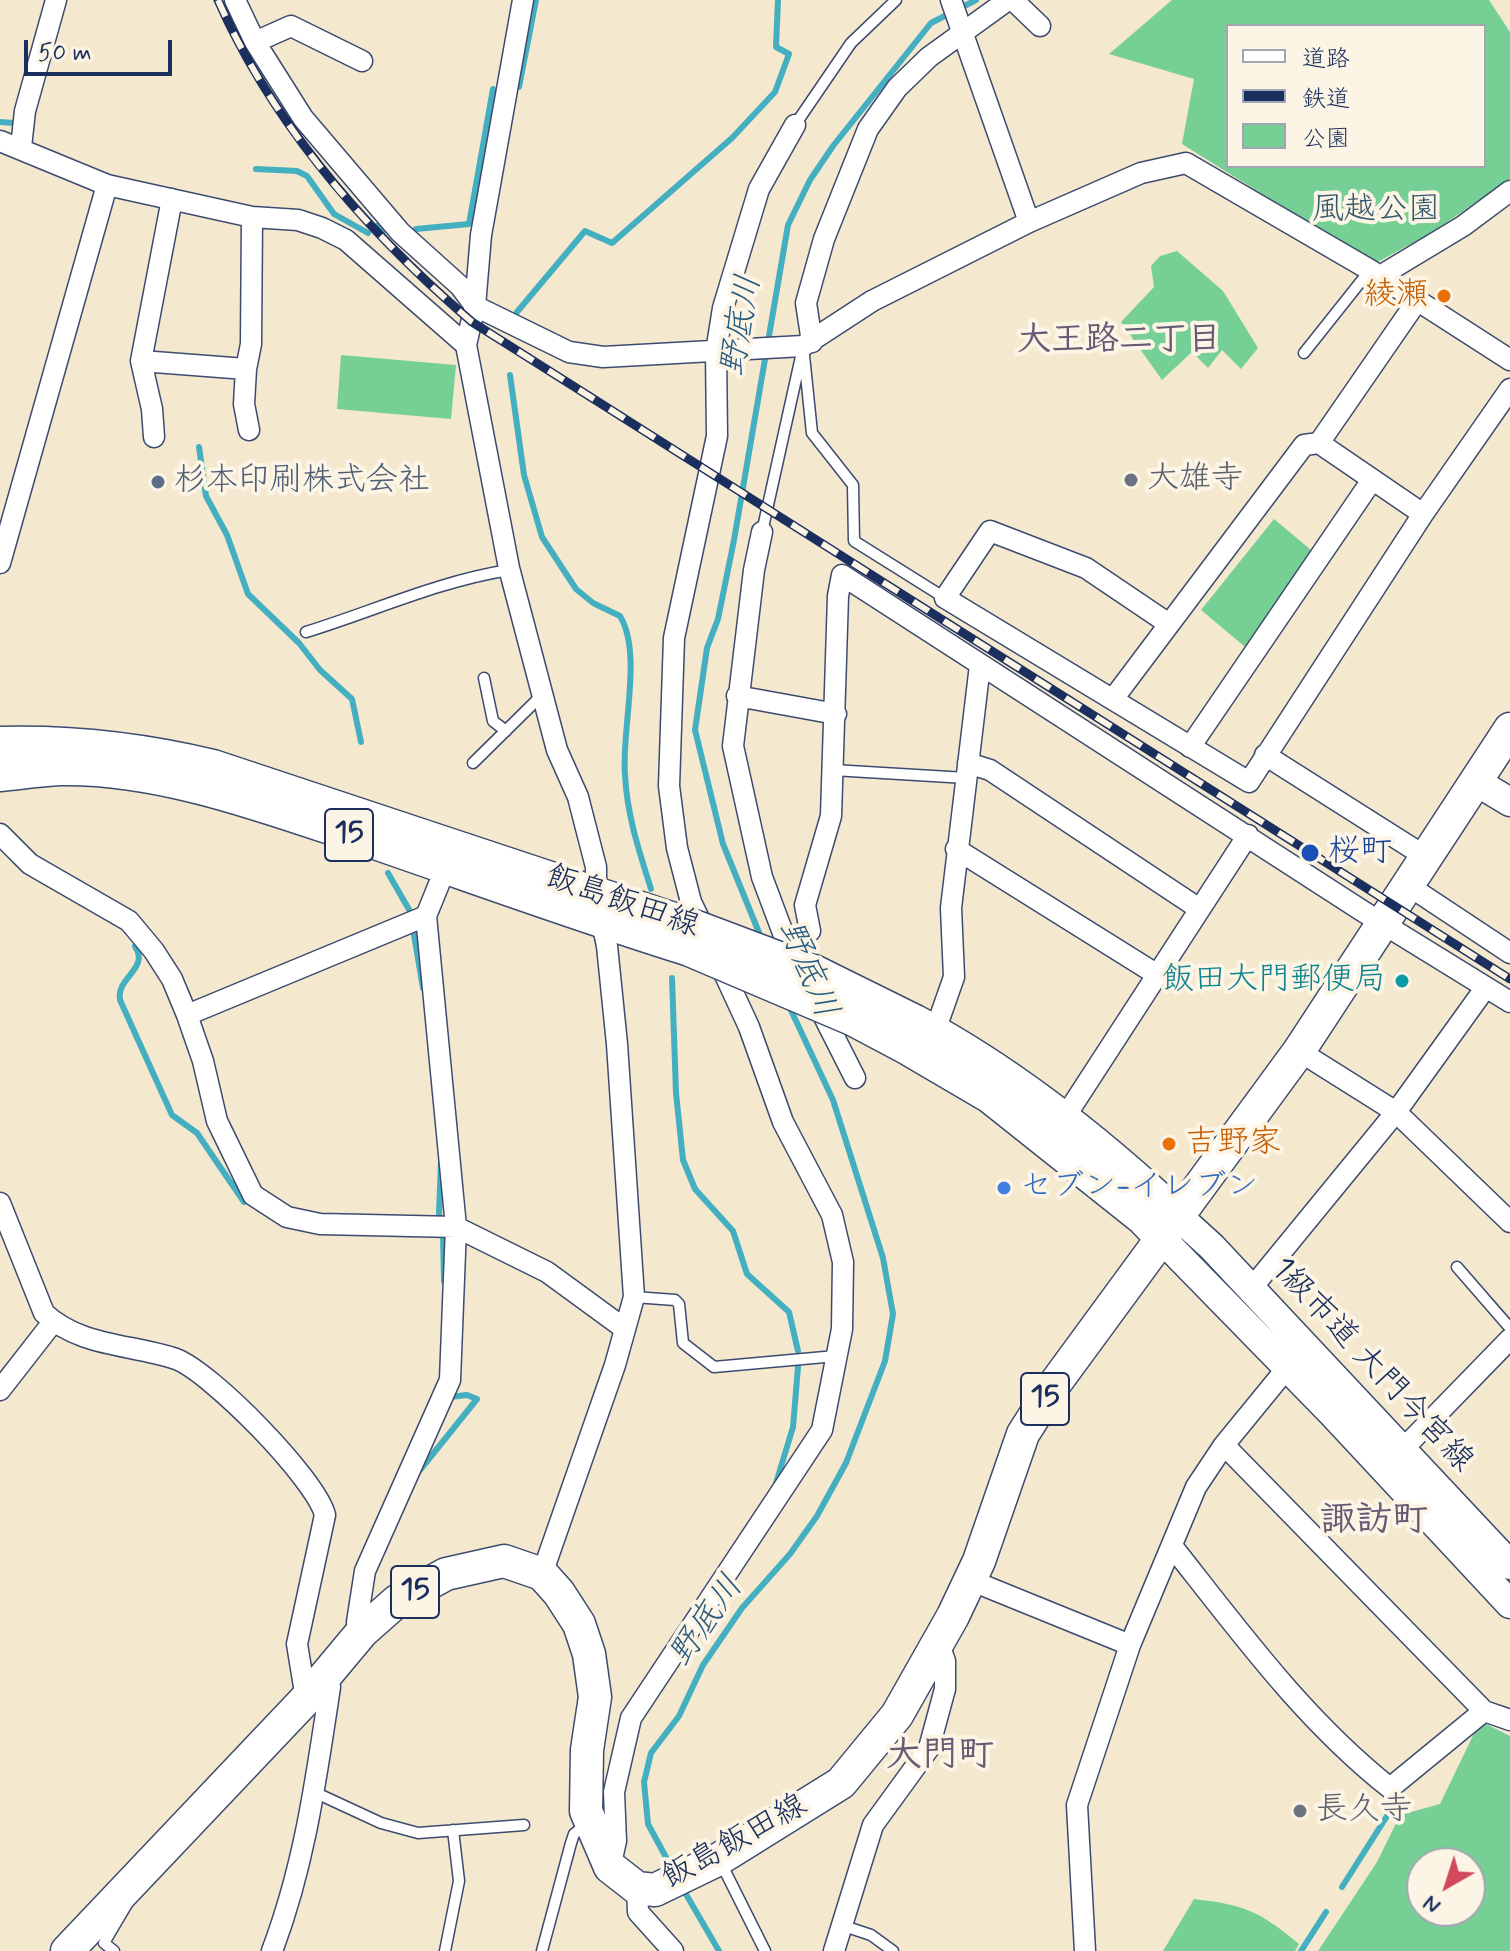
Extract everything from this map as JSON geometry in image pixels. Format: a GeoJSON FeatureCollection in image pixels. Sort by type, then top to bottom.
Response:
{"type":"FeatureCollection","features":[{"type":"Feature","properties":{"kind":"main road","name":"飯島飯田線"},"geometry":{"type":"LineString","coordinates":[[542,1574],[579,1624],[592,1666],[595,1697],[587,1750],[586,1811],[610,1867],[646,1889],[707,1866],[841,1783],[884,1733],[939,1644],[970,1580],[1023,1434],[1054,1385],[1299,1051],[1510,729]]}},
{"type":"Feature","properties":{"kind":"main road","name":"飯島飯田線"},"geometry":{"type":"LineString","coordinates":[[0,743],[64,741],[133,749],[213,766],[599,909]]}},
{"type":"Feature","properties":{"kind":"main road","name":"飯島飯田線"},"geometry":{"type":"LineString","coordinates":[[0,775],[62,769],[136,777],[229,795],[446,867],[686,936],[854,1020],[918,1033],[1000,1072],[1063,1120],[1171,1229]]}},
{"type":"Feature","properties":{"kind":"main road","name":"飯島飯田線"},"geometry":{"type":"LineString","coordinates":[[918,1033],[990,1097],[1142,1218],[1171,1229]]}},
{"type":"Feature","properties":{"kind":"main road","name":"15"},"geometry":{"type":"LineString","coordinates":[[67,1951],[306,1699],[362,1632],[397,1601],[446,1574],[504,1561],[542,1574]]}},
{"type":"Feature","properties":{"kind":"street"},"geometry":{"type":"LineString","coordinates":[[21,147],[25,111],[56,0]]}},
{"type":"Feature","properties":{"kind":"street"},"geometry":{"type":"LineString","coordinates":[[235,0],[255,42],[303,118],[383,213],[460,286],[475,306],[569,352],[603,357],[726,352],[801,345],[872,301],[1029,222],[1141,173],[1186,163],[1375,273],[1510,360]]}},
{"type":"Feature","properties":{"kind":"street"},"geometry":{"type":"LineString","coordinates":[[523,0],[481,235],[475,306],[466,345],[509,570],[557,750],[578,797],[596,867],[617,1044],[634,1297],[542,1574]]}},
{"type":"Feature","properties":{"kind":"street"},"geometry":{"type":"LineString","coordinates":[[951,0],[1029,222]]}},
{"type":"Feature","properties":{"kind":"street"},"geometry":{"type":"LineString","coordinates":[[801,345],[806,303],[824,239],[868,129],[897,88],[961,28],[1011,0],[1040,26]]}},
{"type":"Feature","properties":{"kind":"street"},"geometry":{"type":"LineString","coordinates":[[255,42],[291,26],[362,61]]}},
{"type":"Feature","properties":{"kind":"street"},"geometry":{"type":"LineString","coordinates":[[610,1867],[616,1841],[614,1792],[631,1718],[822,1430],[838,1356],[843,1262],[832,1215],[783,1122],[749,1027],[691,902],[677,848],[669,786],[674,638],[717,436],[726,352],[723,308],[759,189],[795,125]]}},
{"type":"Feature","properties":{"kind":"street"},"geometry":{"type":"LineString","coordinates":[[0,141],[21,147],[107,185],[252,217],[298,220],[346,240],[466,345]]}},
{"type":"Feature","properties":{"kind":"street"},"geometry":{"type":"LineString","coordinates":[[0,563],[107,185]]}},
{"type":"Feature","properties":{"kind":"street"},"geometry":{"type":"LineString","coordinates":[[1375,273],[1463,226],[1510,191]]}},
{"type":"Feature","properties":{"kind":"street"},"geometry":{"type":"LineString","coordinates":[[154,437],[152,409],[141,361],[172,199]]}},
{"type":"Feature","properties":{"kind":"street"},"geometry":{"type":"LineString","coordinates":[[249,430],[244,404],[251,344],[252,217]]}},
{"type":"Feature","properties":{"kind":"street"},"geometry":{"type":"LineString","coordinates":[[1319,443],[1417,301]]}},
{"type":"Feature","properties":{"kind":"street"},"geometry":{"type":"LineString","coordinates":[[141,361],[246,369]]}},
{"type":"Feature","properties":{"kind":"street"},"geometry":{"type":"LineString","coordinates":[[1169,624],[1086,568],[990,531],[945,598],[1249,782],[1423,514],[1510,389]]}},
{"type":"Feature","properties":{"kind":"street"},"geometry":{"type":"LineString","coordinates":[[1113,699],[1304,445],[1319,443],[1423,514]]}},
{"type":"Feature","properties":{"kind":"street"},"geometry":{"type":"LineString","coordinates":[[1190,747],[1372,480]]}},
{"type":"Feature","properties":{"kind":"street"},"geometry":{"type":"LineString","coordinates":[[762,532],[754,570],[733,746],[762,877],[786,941],[855,1078]]}},
{"type":"Feature","properties":{"kind":"street"},"geometry":{"type":"LineString","coordinates":[[786,941],[810,931],[805,905],[831,816],[838,596],[842,575],[1384,925],[1510,1002]]}},
{"type":"Feature","properties":{"kind":"street"},"geometry":{"type":"LineString","coordinates":[[918,1033],[954,977],[951,908],[980,665]]}},
{"type":"Feature","properties":{"kind":"street"},"geometry":{"type":"LineString","coordinates":[[737,696],[836,714]]}},
{"type":"Feature","properties":{"kind":"street"},"geometry":{"type":"LineString","coordinates":[[1265,755],[1426,857]]}},
{"type":"Feature","properties":{"kind":"street"},"geometry":{"type":"LineString","coordinates":[[967,770],[990,770],[1198,908]]}},
{"type":"Feature","properties":{"kind":"street"},"geometry":{"type":"LineString","coordinates":[[1475,781],[1510,802]]}},
{"type":"Feature","properties":{"kind":"street"},"geometry":{"type":"LineString","coordinates":[[0,834],[30,864],[134,925],[172,979],[203,1061],[217,1121],[253,1195],[287,1217],[320,1224],[456,1227],[547,1272],[625,1329]]}},
{"type":"Feature","properties":{"kind":"street"},"geometry":{"type":"LineString","coordinates":[[1063,1120],[1248,835]]}},
{"type":"Feature","properties":{"kind":"street"},"geometry":{"type":"LineString","coordinates":[[956,849],[1156,974]]}},
{"type":"Feature","properties":{"kind":"street"},"geometry":{"type":"LineString","coordinates":[[362,1632],[357,1622],[365,1571],[450,1380],[456,1227],[440,1122],[426,916],[446,867]]}},
{"type":"Feature","properties":{"kind":"street"},"geometry":{"type":"LineString","coordinates":[[1409,886],[1510,953]]}},
{"type":"Feature","properties":{"kind":"street"},"geometry":{"type":"LineString","coordinates":[[187,1015],[426,916]]}},
{"type":"Feature","properties":{"kind":"street"},"geometry":{"type":"LineString","coordinates":[[1251,1289],[1396,1112],[1486,987]]}},
{"type":"Feature","properties":{"kind":"street"},"geometry":{"type":"LineString","coordinates":[[1299,1051],[1396,1112],[1510,1222]]}},
{"type":"Feature","properties":{"kind":"street"},"geometry":{"type":"LineString","coordinates":[[0,1203],[44,1313],[53,1322],[87,1338],[178,1359],[207,1378],[304,1474],[316,1492],[325,1515],[297,1644],[306,1699]]}},
{"type":"Feature","properties":{"kind":"street"},"geometry":{"type":"LineString","coordinates":[[1171,1229],[1287,1368],[1510,1604]]}},
{"type":"Feature","properties":{"kind":"street","name":"1級市道 大門今宮線"},"geometry":{"type":"LineString","coordinates":[[1171,1229],[1251,1289],[1510,1565]]}},
{"type":"Feature","properties":{"kind":"street"},"geometry":{"type":"LineString","coordinates":[[0,1390],[53,1322]]}},
{"type":"Feature","properties":{"kind":"street"},"geometry":{"type":"LineString","coordinates":[[1403,1449],[1510,1339]]}},
{"type":"Feature","properties":{"kind":"street"},"geometry":{"type":"LineString","coordinates":[[1085,1951],[1077,1805],[1130,1645],[1196,1487],[1224,1445],[1287,1368]]}},
{"type":"Feature","properties":{"kind":"street"},"geometry":{"type":"LineString","coordinates":[[1224,1445],[1484,1711],[1510,1720]]}},
{"type":"Feature","properties":{"kind":"street"},"geometry":{"type":"LineString","coordinates":[[1172,1546],[1277,1679],[1343,1750],[1390,1788],[1484,1711]]}},
{"type":"Feature","properties":{"kind":"street"},"geometry":{"type":"LineString","coordinates":[[970,1580],[1130,1645]]}},
{"type":"Feature","properties":{"kind":"street"},"geometry":{"type":"LineString","coordinates":[[834,1951],[873,1825],[929,1748],[945,1689],[945,1661],[939,1644]]}},
{"type":"Feature","properties":{"kind":"street"},"geometry":{"type":"LineString","coordinates":[[272,1951],[292,1897],[314,1792],[330,1687],[327,1673]]}},
{"type":"Feature","properties":{"kind":"street"},"geometry":{"type":"LineString","coordinates":[[646,1889],[638,1912],[673,1951]]}},
{"type":"Feature","properties":{"kind":"lane"},"geometry":{"type":"LineString","coordinates":[[795,125],[851,43],[896,0]]}},
{"type":"Feature","properties":{"kind":"lane"},"geometry":{"type":"LineString","coordinates":[[1304,353],[1375,273]]}},
{"type":"Feature","properties":{"kind":"lane"},"geometry":{"type":"LineString","coordinates":[[762,532],[801,345]]}},
{"type":"Feature","properties":{"kind":"lane"},"geometry":{"type":"LineString","coordinates":[[801,345],[812,433],[853,485],[854,541],[945,598]]}},
{"type":"Feature","properties":{"kind":"lane"},"geometry":{"type":"LineString","coordinates":[[306,632],[396,603],[435,586],[509,570]]}},
{"type":"Feature","properties":{"kind":"lane"},"geometry":{"type":"LineString","coordinates":[[484,678],[493,721],[506,731]]}},
{"type":"Feature","properties":{"kind":"lane"},"geometry":{"type":"LineString","coordinates":[[473,763],[542,695]]}},
{"type":"Feature","properties":{"kind":"lane"},"geometry":{"type":"LineString","coordinates":[[833,770],[967,770]]}},
{"type":"Feature","properties":{"kind":"lane"},"geometry":{"type":"LineString","coordinates":[[1457,1267],[1510,1328]]}},
{"type":"Feature","properties":{"kind":"lane"},"geometry":{"type":"LineString","coordinates":[[634,1297],[675,1300],[679,1304],[683,1343],[714,1367],[838,1356]]}},
{"type":"Feature","properties":{"kind":"lane"},"geometry":{"type":"LineString","coordinates":[[314,1792],[399,1829],[431,1833],[524,1825]]}},
{"type":"Feature","properties":{"kind":"lane"},"geometry":{"type":"LineString","coordinates":[[542,1951],[574,1834],[590,1822]]}},
{"type":"Feature","properties":{"kind":"lane"},"geometry":{"type":"LineString","coordinates":[[445,1951],[459,1881],[453,1830]]}},
{"type":"Feature","properties":{"kind":"lane"},"geometry":{"type":"LineString","coordinates":[[707,1866],[765,1951]]}},
{"type":"Feature","properties":{"kind":"lane"},"geometry":{"type":"LineString","coordinates":[[114,1951],[104,1943],[122,1916],[130,1885]]}},
{"type":"Feature","properties":{"kind":"lane"},"geometry":{"type":"LineString","coordinates":[[850,1928],[871,1935],[893,1951]]}},
{"type":"Feature","properties":{"kind":"green space","name":"風越公園"},"geometry":{"type":"Polygon","coordinates":[[[1172,0],[1489,0],[1510,32],[1510,179],[1431,233],[1374,264],[1182,144],[1194,79],[1109,54],[1172,0]]]}},
{"type":"Feature","properties":{"kind":"green space"},"geometry":{"type":"Polygon","coordinates":[[[1177,251],[1223,291],[1258,348],[1241,369],[1222,350],[1208,368],[1192,352],[1162,380],[1121,322],[1154,287],[1151,266],[1160,256],[1177,251]]]}},
{"type":"Feature","properties":{"kind":"green space"},"geometry":{"type":"Polygon","coordinates":[[[341,355],[456,365],[451,419],[337,409],[341,355]]]}},
{"type":"Feature","properties":{"kind":"green space"},"geometry":{"type":"Polygon","coordinates":[[[1274,519],[1317,555],[1250,651],[1201,610],[1274,519]]]}},
{"type":"Feature","properties":{"kind":"green space"},"geometry":{"type":"Polygon","coordinates":[[[1480,1721],[1510,1736],[1510,1951],[1318,1951],[1377,1862],[1400,1815],[1440,1804],[1480,1721]]]}},
{"type":"Feature","properties":{"kind":"green space"},"geometry":{"type":"Polygon","coordinates":[[[1194,1899],[1251,1911],[1299,1944],[1295,1951],[1163,1951],[1194,1899]]]}},
{"type":"Feature","properties":{"kind":"waterway"},"geometry":{"type":"LineString","coordinates":[[519,87],[536,0]]}},
{"type":"Feature","properties":{"kind":"waterway"},"geometry":{"type":"LineString","coordinates":[[517,312],[585,231],[612,243],[732,138],[775,92],[789,54],[776,47],[778,0]]}},
{"type":"Feature","properties":{"kind":"waterway","name":"野底川"},"geometry":{"type":"LineString","coordinates":[[762,940],[723,844],[695,730],[707,648],[718,619],[734,540],[788,225],[810,180],[833,146],[931,23],[976,0]]}},
{"type":"Feature","properties":{"kind":"waterway"},"geometry":{"type":"LineString","coordinates":[[416,229],[469,224],[493,89]]}},
{"type":"Feature","properties":{"kind":"waterway"},"geometry":{"type":"LineString","coordinates":[[0,122],[14,123]]}},
{"type":"Feature","properties":{"kind":"waterway"},"geometry":{"type":"LineString","coordinates":[[256,169],[297,171],[307,176],[334,214],[368,233]]}},
{"type":"Feature","properties":{"kind":"waterway"},"geometry":{"type":"LineString","coordinates":[[377,226],[383,231]]}},
{"type":"Feature","properties":{"kind":"waterway"},"geometry":{"type":"LineString","coordinates":[[510,375],[524,475],[542,537],[576,589],[593,603],[620,616],[627,632],[631,671],[626,790],[634,833],[651,889]]}},
{"type":"Feature","properties":{"kind":"waterway"},"geometry":{"type":"LineString","coordinates":[[199,447],[206,496],[227,535],[248,594],[352,699],[361,742]]}},
{"type":"Feature","properties":{"kind":"waterway"},"geometry":{"type":"LineString","coordinates":[[388,873],[411,913]]}},
{"type":"Feature","properties":{"kind":"waterway"},"geometry":{"type":"LineString","coordinates":[[414,935],[423,988]]}},
{"type":"Feature","properties":{"kind":"waterway"},"geometry":{"type":"LineString","coordinates":[[135,946],[138,961],[123,985],[120,1000],[172,1115],[197,1133],[244,1202]]}},
{"type":"Feature","properties":{"kind":"waterway"},"geometry":{"type":"LineString","coordinates":[[672,978],[676,1093],[683,1160],[695,1189],[733,1231],[747,1274],[789,1312],[798,1351]]}},
{"type":"Feature","properties":{"kind":"waterway","name":"野底川"},"geometry":{"type":"LineString","coordinates":[[674,1872],[648,1824],[644,1782],[651,1753],[679,1716],[703,1665],[742,1608],[790,1554],[817,1516],[846,1463],[885,1361],[893,1314],[883,1258],[833,1100],[789,1006]]}},
{"type":"Feature","properties":{"kind":"waterway"},"geometry":{"type":"LineString","coordinates":[[439,1214],[441,1161]]}},
{"type":"Feature","properties":{"kind":"waterway"},"geometry":{"type":"LineString","coordinates":[[443,1234],[444,1281]]}},
{"type":"Feature","properties":{"kind":"waterway"},"geometry":{"type":"LineString","coordinates":[[776,1483],[793,1427],[798,1367]]}},
{"type":"Feature","properties":{"kind":"waterway"},"geometry":{"type":"LineString","coordinates":[[420,1470],[477,1399],[467,1395],[450,1397]]}},
{"type":"Feature","properties":{"kind":"waterway"},"geometry":{"type":"LineString","coordinates":[[1342,1887],[1394,1805]]}},
{"type":"Feature","properties":{"kind":"waterway","name":"野底川"},"geometry":{"type":"LineString","coordinates":[[683,1889],[719,1951]]}},
{"type":"Feature","properties":{"kind":"waterway"},"geometry":{"type":"LineString","coordinates":[[1301,1951],[1326,1912]]}},
{"type":"Feature","properties":{"kind":"railway"},"geometry":{"type":"LineString","coordinates":[[218,0],[267,91],[327,175],[396,252],[472,322],[1510,979]]}},
{"type":"Feature","properties":{"kind":"place","name":"綾瀬"},"geometry":{"type":"Point","coordinates":[1444,296]}},
{"type":"Feature","properties":{"kind":"place","name":"大雄寺"},"geometry":{"type":"Point","coordinates":[1131,480]}},
{"type":"Feature","properties":{"kind":"place","name":"杉本印刷株式会社"},"geometry":{"type":"Point","coordinates":[158,482]}},
{"type":"Feature","properties":{"kind":"place","name":"桜町"},"geometry":{"type":"Point","coordinates":[1310,853]}},
{"type":"Feature","properties":{"kind":"place","name":"飯田大門郵便局"},"geometry":{"type":"Point","coordinates":[1402,981]}},
{"type":"Feature","properties":{"kind":"place","name":"吉野家"},"geometry":{"type":"Point","coordinates":[1169,1144]}},
{"type":"Feature","properties":{"kind":"place","name":"セブン-イレブン"},"geometry":{"type":"Point","coordinates":[1004,1188]}},
{"type":"Feature","properties":{"kind":"place","name":"長久寺"},"geometry":{"type":"Point","coordinates":[1300,1811]}},
{"type":"Feature","properties":{"kind":"district","name":"大王路二丁目"},"geometry":{"type":"Point","coordinates":[1119,342]}},
{"type":"Feature","properties":{"kind":"district","name":"諏訪町"},"geometry":{"type":"Point","coordinates":[1374,1522]}},
{"type":"Feature","properties":{"kind":"district","name":"大門町"},"geometry":{"type":"Point","coordinates":[940,1757]}}]}
